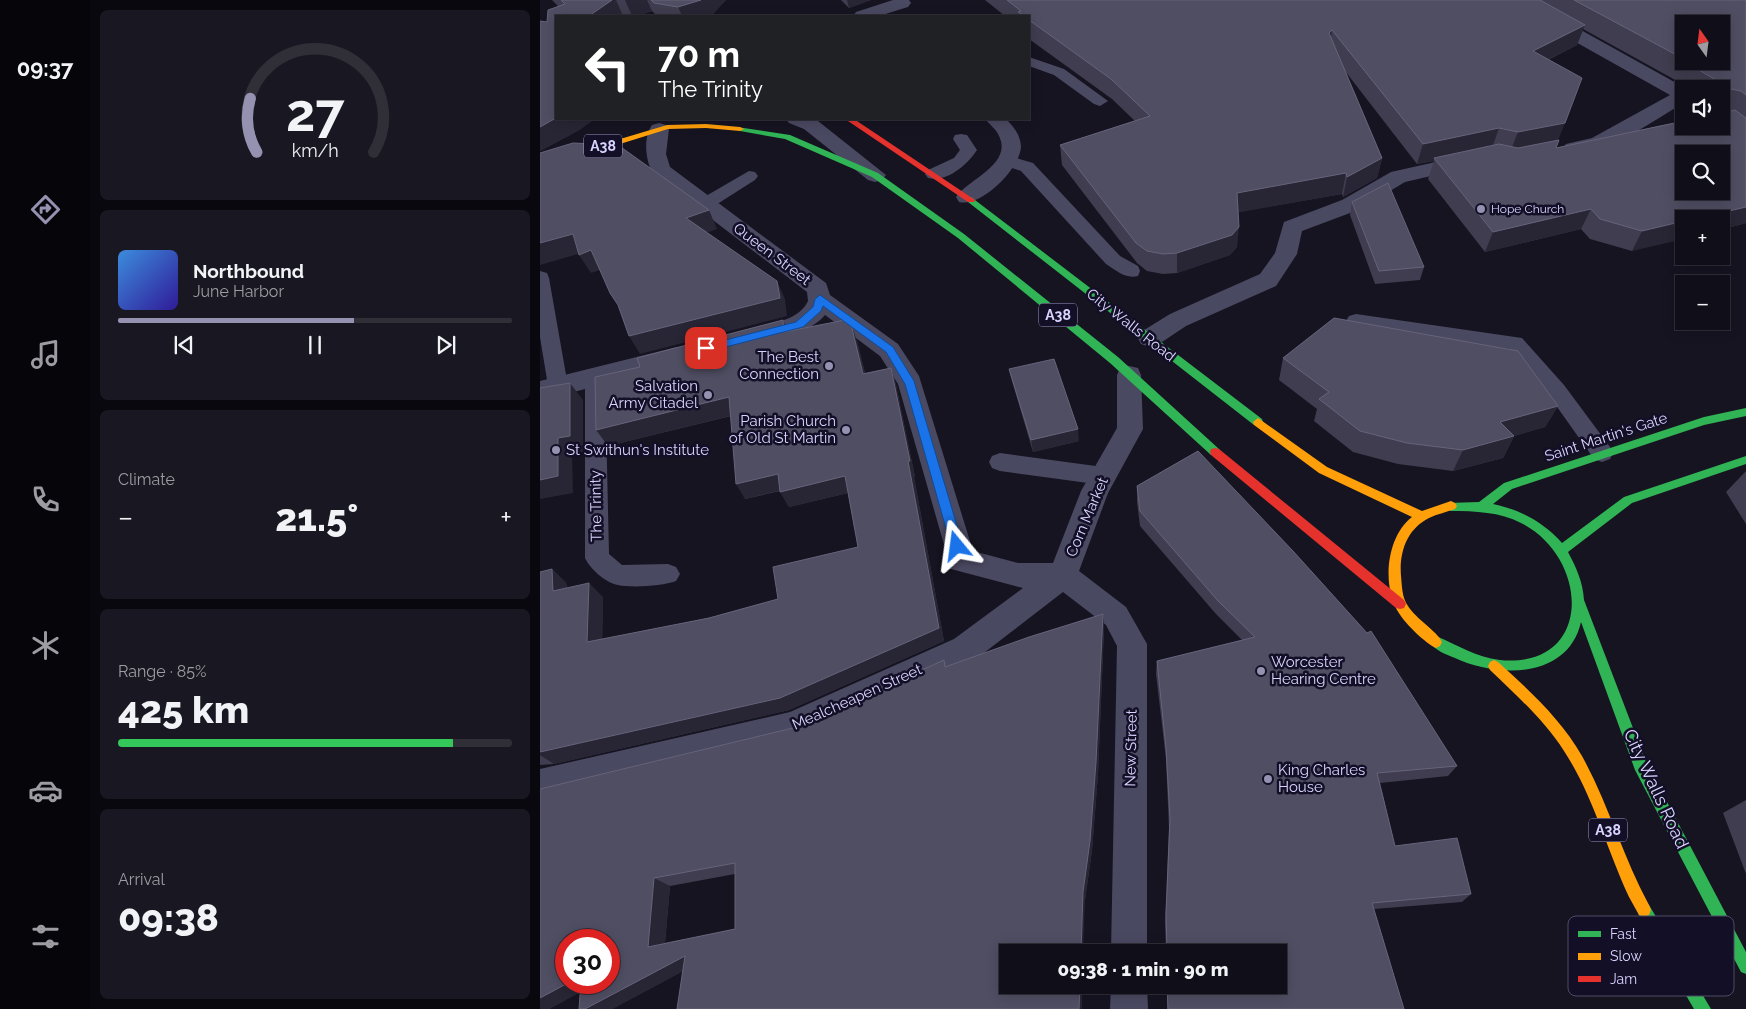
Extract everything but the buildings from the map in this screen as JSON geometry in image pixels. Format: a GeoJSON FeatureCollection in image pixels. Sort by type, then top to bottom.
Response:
{"type":"FeatureCollection","features":[{"type":"Feature","properties":{"kind":"main road","name":"City Walls Road"},"geometry":{"type":"LineString","coordinates":[[850,120],[967,197],[1323,470],[1422,516]]}},
{"type":"Feature","properties":{"kind":"main road","name":"A38"},"geometry":{"type":"LineString","coordinates":[[540,166],[669,124],[754,130],[787,137],[875,175],[961,236],[1114,360],[1191,432],[1400,604],[1419,630],[1458,656],[1494,666],[1530,664],[1550,655],[1574,632],[1581,604],[1577,578],[1562,550],[1540,529],[1521,517],[1483,506],[1451,506],[1422,516],[1399,539],[1392,560],[1400,604]]}},
{"type":"Feature","properties":{"kind":"main road","name":"Saint Martin's Gate"},"geometry":{"type":"LineString","coordinates":[[1483,506],[1508,486],[1602,453],[1704,421],[1746,412]]}},
{"type":"Feature","properties":{"kind":"main road"},"geometry":{"type":"LineString","coordinates":[[1562,550],[1628,500],[1746,460]]}},
{"type":"Feature","properties":{"kind":"main road","name":"City Walls Road"},"geometry":{"type":"LineString","coordinates":[[1581,604],[1640,765],[1719,916]]}},
{"type":"Feature","properties":{"kind":"main road","name":"A38"},"geometry":{"type":"LineString","coordinates":[[1494,666],[1539,709],[1576,758],[1593,792],[1631,888],[1648,916]]}},
{"type":"Feature","properties":{"kind":"main road","name":"City Walls Road"},"geometry":{"type":"LineString","coordinates":[[1734,944],[1746,967]]}},
{"type":"Feature","properties":{"kind":"main road","name":"A38"},"geometry":{"type":"LineString","coordinates":[[1695,996],[1703,1009]]}},
{"type":"Feature","properties":{"kind":"street"},"geometry":{"type":"LineString","coordinates":[[1514,0],[1675,90]]}},
{"type":"Feature","properties":{"kind":"street"},"geometry":{"type":"LineString","coordinates":[[866,15],[907,5]]}},
{"type":"Feature","properties":{"kind":"street"},"geometry":{"type":"LineString","coordinates":[[876,15],[907,5]]}},
{"type":"Feature","properties":{"kind":"street"},"geometry":{"type":"LineString","coordinates":[[1554,151],[1598,143],[1675,100]]}},
{"type":"Feature","properties":{"kind":"street"},"geometry":{"type":"LineString","coordinates":[[798,120],[810,125],[875,175]]}},
{"type":"Feature","properties":{"kind":"street"},"geometry":{"type":"LineString","coordinates":[[967,197],[996,175],[1010,155],[1010,136],[996,120]]}},
{"type":"Feature","properties":{"kind":"street","name":"Queen Street"},"geometry":{"type":"LineString","coordinates":[[669,124],[656,154],[661,170],[818,289],[820,299],[889,350],[910,383],[961,560],[1018,576],[1063,575]]}},
{"type":"Feature","properties":{"kind":"street"},"geometry":{"type":"LineString","coordinates":[[1150,338],[1178,320],[1268,280],[1286,254],[1292,227],[1350,205],[1398,176],[1482,158]]}},
{"type":"Feature","properties":{"kind":"street"},"geometry":{"type":"LineString","coordinates":[[725,344],[800,324],[818,309],[820,299]]}},
{"type":"Feature","properties":{"kind":"street"},"geometry":{"type":"LineString","coordinates":[[549,389],[697,351]]}},
{"type":"Feature","properties":{"kind":"street","name":"Corn Market"},"geometry":{"type":"LineString","coordinates":[[1063,575],[1102,476],[1130,429],[1129,375]]}},
{"type":"Feature","properties":{"kind":"street","name":"Mealcheapen Street"},"geometry":{"type":"LineString","coordinates":[[540,785],[792,727],[965,649],[1063,575]]}},
{"type":"Feature","properties":{"kind":"street","name":"New Street"},"geometry":{"type":"LineString","coordinates":[[1063,575],[1116,616],[1132,644],[1129,944]]}},
{"type":"Feature","properties":{"kind":"street"},"geometry":{"type":"LineString","coordinates":[[1128,1009],[1129,994]]}},
{"type":"Feature","properties":{"kind":"lane"},"geometry":{"type":"LineString","coordinates":[[1030,58],[1059,72],[1100,101]]}},
{"type":"Feature","properties":{"kind":"lane"},"geometry":{"type":"LineString","coordinates":[[934,174],[960,162],[970,150],[961,139]]}},
{"type":"Feature","properties":{"kind":"lane"},"geometry":{"type":"LineString","coordinates":[[1006,160],[1027,166],[1114,260],[1131,272]]}},
{"type":"Feature","properties":{"kind":"lane"},"geometry":{"type":"LineString","coordinates":[[705,204],[749,176]]}},
{"type":"Feature","properties":{"kind":"lane"},"geometry":{"type":"LineString","coordinates":[[540,278],[549,389]]}},
{"type":"Feature","properties":{"kind":"lane"},"geometry":{"type":"LineString","coordinates":[[1356,321],[1515,343],[1557,391],[1602,453]]}},
{"type":"Feature","properties":{"kind":"lane","name":"The Trinity"},"geometry":{"type":"LineString","coordinates":[[595,377],[597,558],[618,575],[668,574]]}},
{"type":"Feature","properties":{"kind":"lane"},"geometry":{"type":"LineString","coordinates":[[1000,462],[1102,476]]}},
{"type":"Feature","properties":{"kind":"traffic: fast"},"geometry":{"type":"LineString","coordinates":[[740,129],[787,137],[875,175],[961,236],[1114,360],[1215,452]]}},
{"type":"Feature","properties":{"kind":"traffic: fast"},"geometry":{"type":"LineString","coordinates":[[971,200],[1258,422]]}},
{"type":"Feature","properties":{"kind":"traffic: fast"},"geometry":{"type":"LineString","coordinates":[[1483,506],[1508,486],[1704,421],[1746,412]]}},
{"type":"Feature","properties":{"kind":"traffic: fast"},"geometry":{"type":"LineString","coordinates":[[1562,550],[1628,500],[1746,460]]}},
{"type":"Feature","properties":{"kind":"traffic: fast"},"geometry":{"type":"LineString","coordinates":[[1436,642],[1462,656],[1490,664],[1510,666],[1533,663],[1551,655],[1565,643],[1574,627],[1578,610],[1578,590],[1572,571],[1562,552],[1543,531],[1531,522],[1510,513],[1494,509],[1451,506]]}},
{"type":"Feature","properties":{"kind":"traffic: fast"},"geometry":{"type":"LineString","coordinates":[[1581,604],[1640,765],[1719,916]]}},
{"type":"Feature","properties":{"kind":"traffic: fast"},"geometry":{"type":"LineString","coordinates":[[1644,910],[1648,916]]}},
{"type":"Feature","properties":{"kind":"traffic: fast"},"geometry":{"type":"LineString","coordinates":[[1734,944],[1746,967]]}},
{"type":"Feature","properties":{"kind":"traffic: fast"},"geometry":{"type":"LineString","coordinates":[[1695,996],[1703,1009]]}},
{"type":"Feature","properties":{"kind":"traffic: slow"},"geometry":{"type":"LineString","coordinates":[[540,166],[667,127],[706,126],[740,129]]}},
{"type":"Feature","properties":{"kind":"traffic: slow"},"geometry":{"type":"LineString","coordinates":[[1258,422],[1323,470],[1422,516]]}},
{"type":"Feature","properties":{"kind":"traffic: slow"},"geometry":{"type":"LineString","coordinates":[[1436,642],[1417,626],[1401,606],[1395,563],[1398,545],[1407,529],[1422,516],[1451,506]]}},
{"type":"Feature","properties":{"kind":"traffic: slow"},"geometry":{"type":"LineString","coordinates":[[1494,666],[1550,722],[1577,760],[1625,874],[1644,910]]}},
{"type":"Feature","properties":{"kind":"traffic: jam"},"geometry":{"type":"LineString","coordinates":[[851,120],[971,200]]}},
{"type":"Feature","properties":{"kind":"traffic: jam"},"geometry":{"type":"LineString","coordinates":[[1215,452],[1400,604]]}},
{"type":"Feature","properties":{"kind":"place","name":"Hope Church"},"geometry":{"type":"Point","coordinates":[1481,209]}},
{"type":"Feature","properties":{"kind":"place","name":"The Best Connection"},"geometry":{"type":"Point","coordinates":[829,366]}},
{"type":"Feature","properties":{"kind":"place","name":"Salvation Army Citadel"},"geometry":{"type":"Point","coordinates":[708,395]}},
{"type":"Feature","properties":{"kind":"place","name":"Parish Church of Old St Martin"},"geometry":{"type":"Point","coordinates":[846,430]}},
{"type":"Feature","properties":{"kind":"place","name":"St Swithun's Institute"},"geometry":{"type":"Point","coordinates":[556,450]}},
{"type":"Feature","properties":{"kind":"place","name":"Worcester Hearing Centre"},"geometry":{"type":"Point","coordinates":[1261,671]}},
{"type":"Feature","properties":{"kind":"place","name":"King Charles House"},"geometry":{"type":"Point","coordinates":[1268,779]}},
{"type":"Feature","properties":{"kind":"route"},"geometry":{"type":"LineString","coordinates":[[706,348],[800,324],[818,309],[820,299],[889,350],[910,383],[957,546]]}}]}
